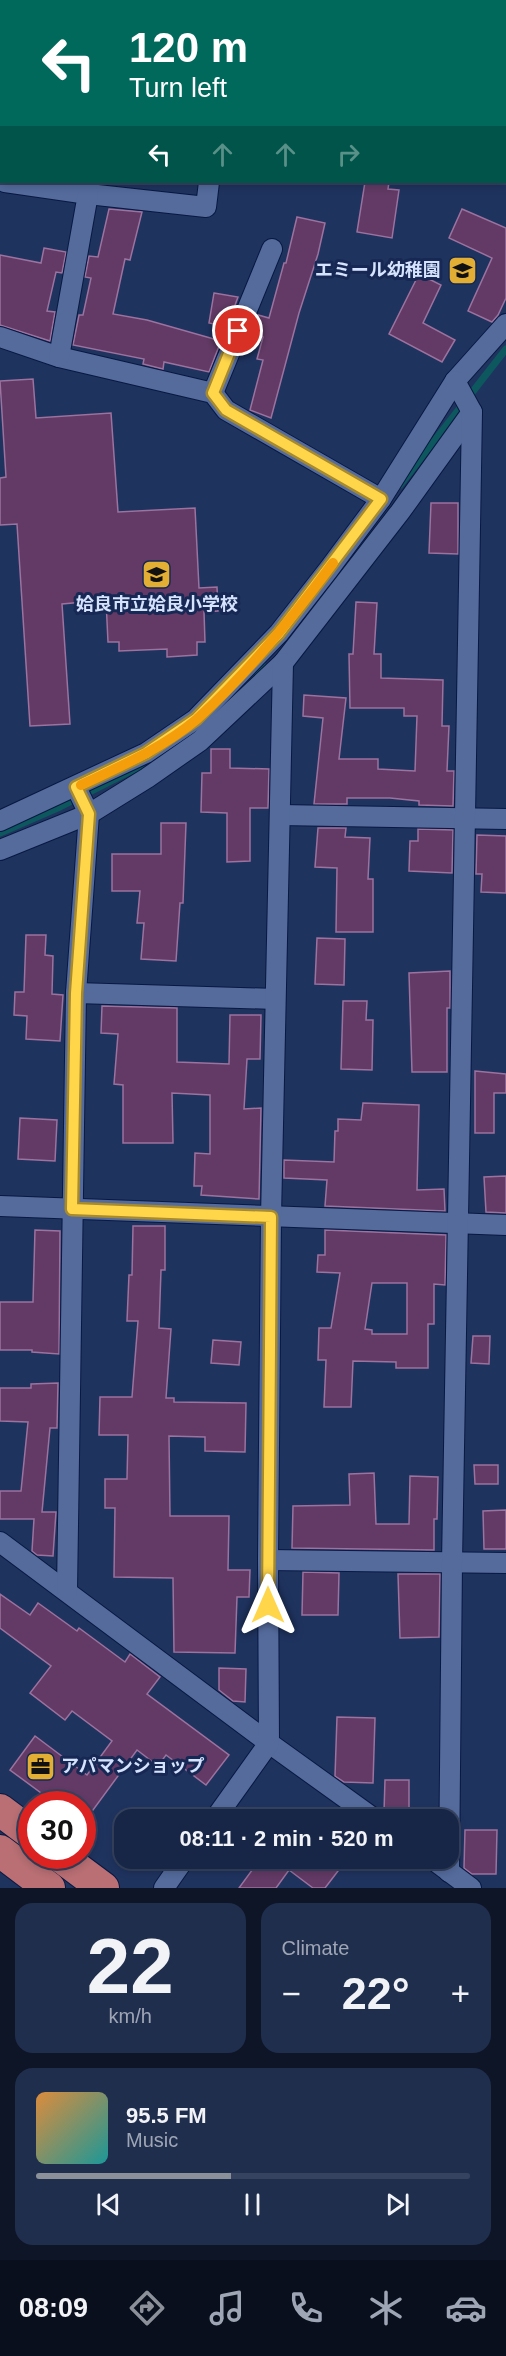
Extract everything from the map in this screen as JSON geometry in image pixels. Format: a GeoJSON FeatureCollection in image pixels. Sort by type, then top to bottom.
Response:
{"type":"FeatureCollection","features":[{"type":"Feature","properties":{"kind":"highway"},"geometry":{"type":"LineString","coordinates":[[0,1810],[18,1824]]}},
{"type":"Feature","properties":{"kind":"highway"},"geometry":{"type":"LineString","coordinates":[[0,1851],[49,1888]]}},
{"type":"Feature","properties":{"kind":"highway"},"geometry":{"type":"LineString","coordinates":[[77,1869],[103,1888]]}},
{"type":"Feature","properties":{"kind":"street"},"geometry":{"type":"LineString","coordinates":[[15,183],[88,194],[206,207],[209,183]]}},
{"type":"Feature","properties":{"kind":"street"},"geometry":{"type":"LineString","coordinates":[[59,357],[88,194]]}},
{"type":"Feature","properties":{"kind":"street"},"geometry":{"type":"LineString","coordinates":[[213,393],[272,249]]}},
{"type":"Feature","properties":{"kind":"street"},"geometry":{"type":"LineString","coordinates":[[0,821],[146,753],[196,719],[279,633],[381,499],[456,381],[506,324]]}},
{"type":"Feature","properties":{"kind":"street"},"geometry":{"type":"LineString","coordinates":[[0,337],[59,357],[213,393],[226,410],[381,499]]}},
{"type":"Feature","properties":{"kind":"street"},"geometry":{"type":"LineString","coordinates":[[449,1872],[452,1563],[472,412],[456,381]]}},
{"type":"Feature","properties":{"kind":"street"},"geometry":{"type":"LineString","coordinates":[[0,850],[89,814],[201,741],[283,663],[400,512],[472,412]]}},
{"type":"Feature","properties":{"kind":"street"},"geometry":{"type":"LineString","coordinates":[[222,1809],[269,1743],[271,1217],[283,663]]}},
{"type":"Feature","properties":{"kind":"street"},"geometry":{"type":"LineString","coordinates":[[67,1591],[76,993],[89,814],[76,787]]}},
{"type":"Feature","properties":{"kind":"street"},"geometry":{"type":"LineString","coordinates":[[280,815],[506,819]]}},
{"type":"Feature","properties":{"kind":"street"},"geometry":{"type":"LineString","coordinates":[[76,993],[275,999]]}},
{"type":"Feature","properties":{"kind":"street"},"geometry":{"type":"LineString","coordinates":[[0,1206],[506,1225]]}},
{"type":"Feature","properties":{"kind":"street"},"geometry":{"type":"LineString","coordinates":[[0,1542],[361,1809]]}},
{"type":"Feature","properties":{"kind":"street"},"geometry":{"type":"LineString","coordinates":[[268,1560],[506,1563]]}},
{"type":"Feature","properties":{"kind":"street"},"geometry":{"type":"LineString","coordinates":[[164,1888],[177,1869]]}},
{"type":"Feature","properties":{"kind":"street"},"geometry":{"type":"LineString","coordinates":[[445,1869],[471,1888]]}},
{"type":"Feature","properties":{"kind":"building"},"geometry":{"type":"Polygon","coordinates":[[[365,183],[389,183],[388,189],[399,190],[392,238],[357,232],[365,183]]]}},
{"type":"Feature","properties":{"kind":"building"},"geometry":{"type":"Polygon","coordinates":[[[109,209],[142,212],[130,260],[125,259],[113,314],[147,320],[221,341],[209,372],[164,362],[163,369],[143,364],[144,359],[73,345],[79,315],[83,315],[91,278],[85,277],[89,256],[98,257],[109,209]]]}},
{"type":"Feature","properties":{"kind":"building"},"geometry":{"type":"Polygon","coordinates":[[[462,209],[506,228],[506,298],[492,322],[468,311],[492,258],[449,238],[462,209]]]}},
{"type":"Feature","properties":{"kind":"building"},"geometry":{"type":"Polygon","coordinates":[[[297,217],[325,223],[271,418],[250,410],[263,360],[257,359],[263,337],[250,334],[258,315],[269,318],[297,217]]]}},
{"type":"Feature","properties":{"kind":"building"},"geometry":{"type":"Polygon","coordinates":[[[44,248],[66,252],[62,273],[56,272],[47,311],[55,312],[50,341],[0,325],[0,255],[41,263],[44,248]]]}},
{"type":"Feature","properties":{"kind":"building"},"geometry":{"type":"Polygon","coordinates":[[[419,274],[441,285],[423,323],[455,340],[442,362],[389,334],[419,274]]]}},
{"type":"Feature","properties":{"kind":"building"},"geometry":{"type":"Polygon","coordinates":[[[214,293],[238,297],[227,327],[209,323],[214,293]]]}},
{"type":"Feature","properties":{"kind":"building"},"geometry":{"type":"Polygon","coordinates":[[[33,379],[36,418],[111,413],[118,512],[195,508],[199,588],[217,587],[218,611],[204,612],[205,642],[197,642],[197,655],[167,657],[167,649],[119,651],[119,642],[108,642],[106,600],[62,604],[70,724],[30,726],[17,524],[0,525],[0,478],[6,477],[0,381],[33,379]]]}},
{"type":"Feature","properties":{"kind":"building"},"geometry":{"type":"Polygon","coordinates":[[[431,503],[458,503],[458,554],[429,553],[431,503]]]}},
{"type":"Feature","properties":{"kind":"building"},"geometry":{"type":"Polygon","coordinates":[[[356,602],[377,603],[374,654],[381,654],[381,678],[443,680],[442,726],[449,726],[447,771],[454,771],[453,806],[419,805],[419,801],[390,798],[347,798],[347,804],[314,804],[323,718],[303,716],[304,695],[346,698],[339,759],[378,759],[378,769],[415,771],[417,716],[404,716],[404,708],[350,708],[349,654],[353,654],[356,602]]]}},
{"type":"Feature","properties":{"kind":"building"},"geometry":{"type":"Polygon","coordinates":[[[211,749],[230,749],[230,768],[269,769],[268,808],[250,808],[250,861],[227,862],[227,813],[201,812],[202,773],[211,773],[211,749]]]}},
{"type":"Feature","properties":{"kind":"building"},"geometry":{"type":"Polygon","coordinates":[[[161,823],[186,823],[183,903],[180,903],[176,961],[141,959],[144,923],[137,923],[140,891],[112,891],[112,854],[161,854],[161,823]]]}},
{"type":"Feature","properties":{"kind":"building"},"geometry":{"type":"Polygon","coordinates":[[[318,828],[346,828],[345,837],[370,838],[368,879],[373,879],[373,932],[336,932],[337,868],[315,867],[318,828]]]}},
{"type":"Feature","properties":{"kind":"building"},"geometry":{"type":"Polygon","coordinates":[[[418,829],[453,830],[452,873],[409,871],[410,841],[418,841],[418,829]]]}},
{"type":"Feature","properties":{"kind":"building"},"geometry":{"type":"Polygon","coordinates":[[[477,835],[506,836],[506,893],[481,892],[482,874],[476,874],[477,835]]]}},
{"type":"Feature","properties":{"kind":"building"},"geometry":{"type":"Polygon","coordinates":[[[26,935],[46,935],[45,955],[53,956],[52,994],[63,995],[60,1041],[26,1039],[27,1016],[14,1015],[15,992],[24,992],[26,935]]]}},
{"type":"Feature","properties":{"kind":"building"},"geometry":{"type":"Polygon","coordinates":[[[317,938],[345,939],[344,985],[315,984],[317,938]]]}},
{"type":"Feature","properties":{"kind":"building"},"geometry":{"type":"Polygon","coordinates":[[[450,971],[450,1008],[447,1008],[447,1072],[412,1072],[409,973],[450,971]]]}},
{"type":"Feature","properties":{"kind":"building"},"geometry":{"type":"Polygon","coordinates":[[[343,1001],[367,1001],[366,1020],[373,1020],[372,1070],[341,1069],[343,1001]]]}},
{"type":"Feature","properties":{"kind":"building"},"geometry":{"type":"Polygon","coordinates":[[[102,1006],[177,1008],[177,1062],[229,1064],[230,1015],[261,1015],[260,1059],[247,1059],[244,1109],[261,1108],[259,1199],[201,1195],[202,1186],[194,1186],[195,1153],[210,1154],[210,1095],[172,1093],[173,1143],[123,1143],[123,1085],[114,1084],[118,1034],[101,1033],[102,1006]]]}},
{"type":"Feature","properties":{"kind":"building"},"geometry":{"type":"Polygon","coordinates":[[[475,1071],[506,1074],[506,1093],[494,1093],[494,1133],[475,1133],[475,1071]]]}},
{"type":"Feature","properties":{"kind":"building"},"geometry":{"type":"Polygon","coordinates":[[[363,1103],[419,1105],[417,1190],[444,1189],[445,1211],[325,1206],[327,1180],[284,1178],[284,1160],[334,1162],[335,1131],[338,1131],[338,1119],[361,1120],[363,1103]]]}},
{"type":"Feature","properties":{"kind":"building"},"geometry":{"type":"Polygon","coordinates":[[[20,1118],[57,1120],[55,1161],[18,1159],[20,1118]]]}},
{"type":"Feature","properties":{"kind":"building"},"geometry":{"type":"Polygon","coordinates":[[[506,1176],[506,1213],[486,1212],[484,1177],[506,1176]]]}},
{"type":"Feature","properties":{"kind":"building"},"geometry":{"type":"Polygon","coordinates":[[[133,1226],[165,1226],[165,1270],[161,1270],[159,1328],[171,1329],[166,1398],[174,1398],[174,1402],[246,1403],[245,1452],[205,1451],[205,1437],[169,1436],[170,1516],[229,1516],[228,1570],[250,1570],[249,1597],[237,1597],[235,1653],[174,1652],[173,1578],[114,1577],[115,1508],[105,1508],[105,1479],[127,1479],[128,1435],[99,1435],[100,1397],[132,1397],[138,1321],[127,1321],[129,1275],[132,1275],[133,1226]]]}},
{"type":"Feature","properties":{"kind":"building"},"geometry":{"type":"Polygon","coordinates":[[[35,1230],[60,1231],[59,1354],[32,1352],[32,1350],[0,1350],[0,1302],[33,1302],[35,1230]]]}},
{"type":"Feature","properties":{"kind":"building"},"geometry":{"type":"Polygon","coordinates":[[[325,1230],[446,1235],[445,1285],[434,1284],[434,1324],[428,1324],[428,1368],[396,1368],[396,1362],[353,1361],[351,1407],[324,1407],[326,1360],[318,1360],[319,1328],[331,1328],[340,1273],[317,1272],[318,1255],[325,1255],[325,1230]],[[372,1283],[365,1329],[372,1330],[372,1334],[407,1334],[407,1283],[372,1283]]]}},
{"type":"Feature","properties":{"kind":"building"},"geometry":{"type":"Polygon","coordinates":[[[473,1336],[490,1336],[489,1364],[471,1363],[473,1336]]]}},
{"type":"Feature","properties":{"kind":"building"},"geometry":{"type":"Polygon","coordinates":[[[213,1340],[241,1342],[239,1365],[211,1363],[213,1340]]]}},
{"type":"Feature","properties":{"kind":"building"},"geometry":{"type":"Polygon","coordinates":[[[58,1383],[57,1428],[50,1428],[42,1512],[56,1512],[53,1556],[37,1555],[32,1551],[34,1519],[0,1519],[0,1491],[21,1491],[28,1422],[0,1421],[0,1388],[31,1388],[31,1384],[58,1383]]]}},
{"type":"Feature","properties":{"kind":"building"},"geometry":{"type":"Polygon","coordinates":[[[474,1465],[498,1465],[498,1484],[475,1484],[474,1465]]]}},
{"type":"Feature","properties":{"kind":"building"},"geometry":{"type":"Polygon","coordinates":[[[374,1473],[376,1524],[409,1524],[410,1476],[438,1477],[434,1550],[292,1548],[293,1506],[350,1505],[349,1474],[374,1473]]]}},
{"type":"Feature","properties":{"kind":"building"},"geometry":{"type":"Polygon","coordinates":[[[506,1510],[506,1549],[484,1549],[483,1511],[506,1510]]]}},
{"type":"Feature","properties":{"kind":"building"},"geometry":{"type":"Polygon","coordinates":[[[303,1572],[339,1573],[338,1615],[302,1615],[303,1572]]]}},
{"type":"Feature","properties":{"kind":"building"},"geometry":{"type":"Polygon","coordinates":[[[398,1574],[440,1574],[439,1637],[400,1638],[398,1574]]]}},
{"type":"Feature","properties":{"kind":"building"},"geometry":{"type":"Polygon","coordinates":[[[0,1594],[30,1615],[38,1603],[77,1631],[79,1628],[125,1662],[130,1654],[160,1677],[147,1694],[229,1755],[206,1785],[166,1755],[158,1766],[137,1750],[96,1806],[96,1791],[38,1791],[10,1770],[35,1736],[87,1775],[112,1741],[72,1711],[65,1720],[30,1693],[51,1666],[0,1628],[0,1594]]]}},
{"type":"Feature","properties":{"kind":"building"},"geometry":{"type":"Polygon","coordinates":[[[219,1668],[246,1669],[245,1702],[233,1701],[219,1690],[219,1668]]]}},
{"type":"Feature","properties":{"kind":"building"},"geometry":{"type":"Polygon","coordinates":[[[337,1717],[375,1718],[373,1783],[344,1782],[335,1776],[337,1717]]]}},
{"type":"Feature","properties":{"kind":"building"},"geometry":{"type":"Polygon","coordinates":[[[385,1780],[409,1780],[409,1809],[384,1809],[385,1780]]]}},
{"type":"Feature","properties":{"kind":"building"},"geometry":{"type":"Polygon","coordinates":[[[465,1830],[497,1830],[496,1874],[472,1874],[464,1868],[465,1830]]]}},
{"type":"Feature","properties":{"kind":"building"},"geometry":{"type":"Polygon","coordinates":[[[253,1869],[340,1869],[325,1888],[313,1888],[289,1870],[276,1888],[239,1888],[253,1869]]]}},
{"type":"Feature","properties":{"kind":"waterway"},"geometry":{"type":"LineString","coordinates":[[400,485],[506,349]]}},
{"type":"Feature","properties":{"kind":"waterway"},"geometry":{"type":"LineString","coordinates":[[228,699],[262,664]]}},
{"type":"Feature","properties":{"kind":"waterway"},"geometry":{"type":"LineString","coordinates":[[0,833],[60,807],[141,766]]}},
{"type":"Feature","properties":{"kind":"slow traffic"},"geometry":{"type":"LineString","coordinates":[[81,785],[146,753],[196,719],[279,633],[333,563]]}},
{"type":"Feature","properties":{"kind":"place","name":"エミール幼稚園"},"geometry":{"type":"Point","coordinates":[462,270]}},
{"type":"Feature","properties":{"kind":"place","name":"姶良市立姶良小学校"},"geometry":{"type":"Point","coordinates":[157,575]}},
{"type":"Feature","properties":{"kind":"place","name":"アパマンショップ"},"geometry":{"type":"Point","coordinates":[40,1766]}},
{"type":"Feature","properties":{"kind":"route"},"geometry":{"type":"LineString","coordinates":[[238,331],[213,393],[226,410],[381,499],[279,633],[196,719],[146,753],[76,787],[89,814],[76,993],[72,1209],[271,1217],[268,1605]]}}]}
